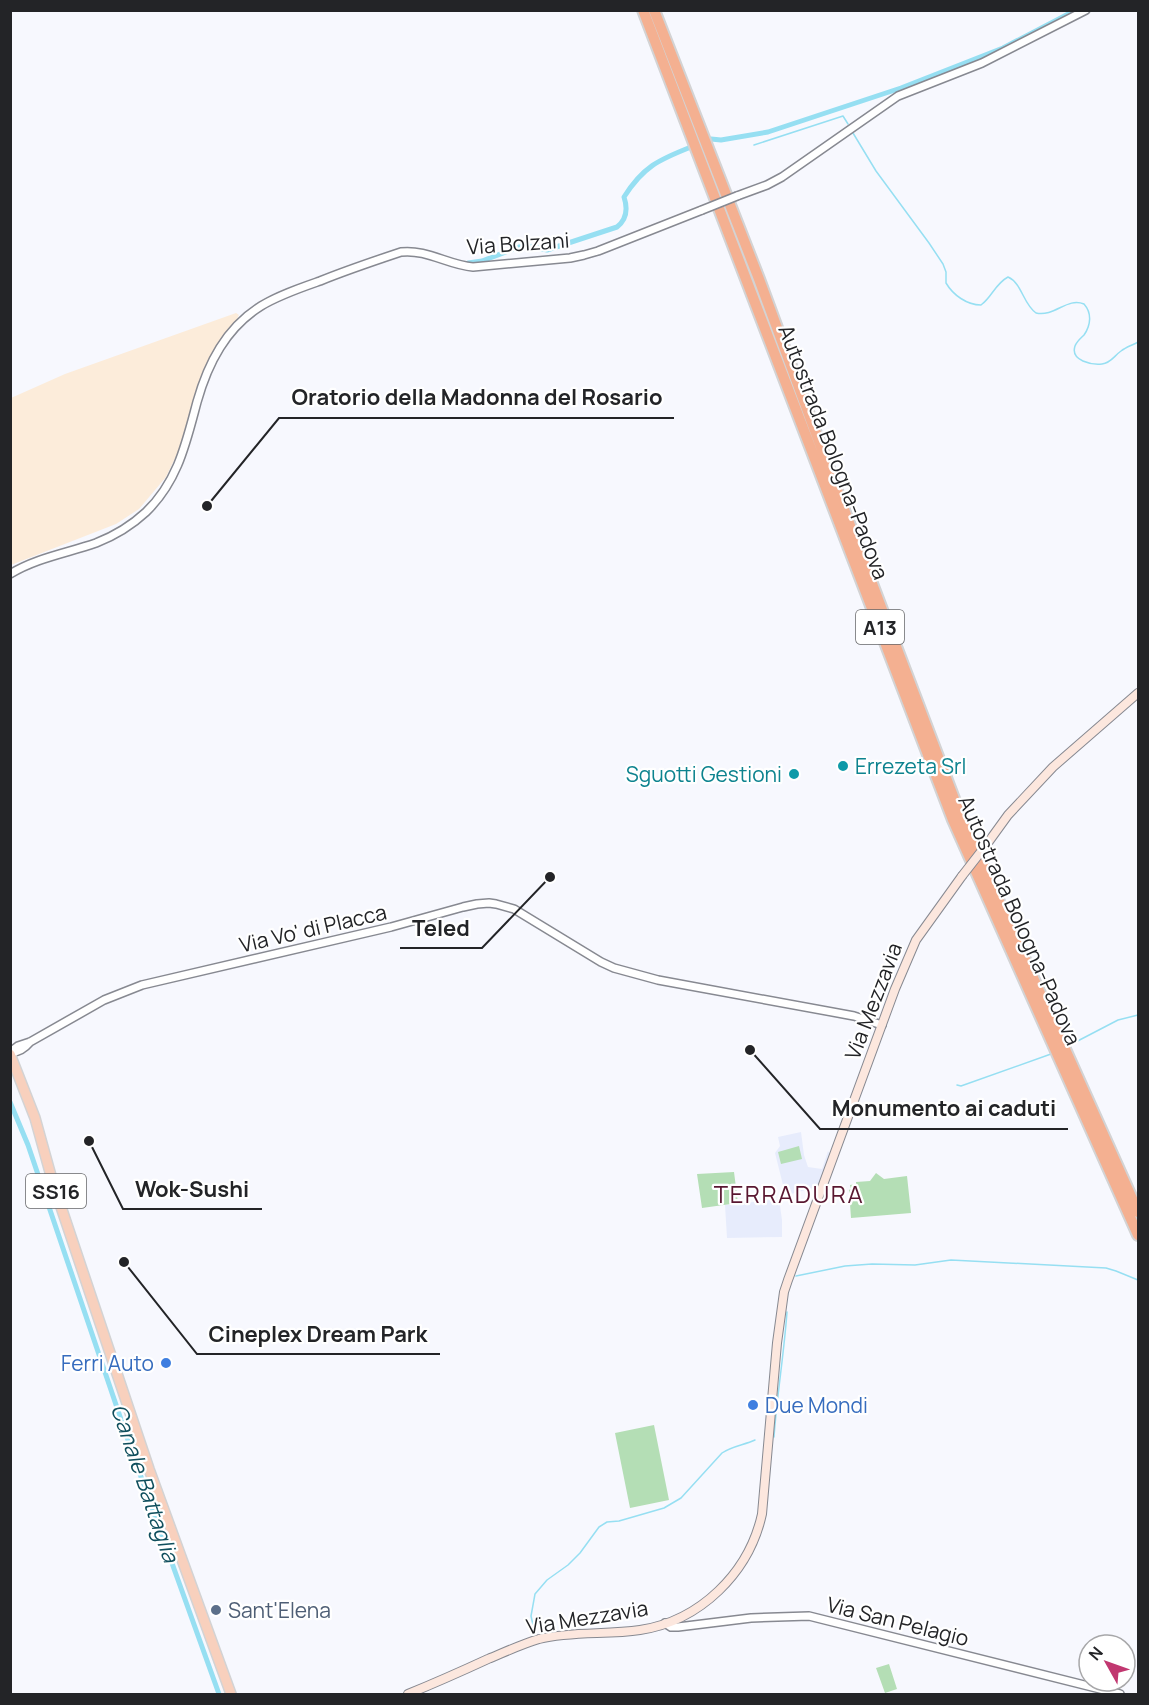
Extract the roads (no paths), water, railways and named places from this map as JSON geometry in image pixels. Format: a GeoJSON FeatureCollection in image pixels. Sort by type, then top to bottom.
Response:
{"type":"FeatureCollection","features":[{"type":"Feature","properties":{"kind":"highway","name":"Autostrada Bologna-Padova"},"geometry":{"type":"LineString","coordinates":[[643,10],[953,820],[1138,1235]]}},
{"type":"Feature","properties":{"kind":"highway","name":"Autostrada Bologna-Padova"},"geometry":{"type":"LineString","coordinates":[[654,10],[759,279],[961,817],[1138,1212]]}},
{"type":"Feature","properties":{"kind":"main road","name":"Via Mezzavia"},"geometry":{"type":"LineString","coordinates":[[408,1695],[516,1647],[540,1639],[642,1629],[665,1623],[694,1610],[717,1593],[738,1569],[755,1539],[763,1506],[775,1365],[784,1292],[882,1024],[916,940],[1008,815],[1033,787],[1138,693]]}},
{"type":"Feature","properties":{"kind":"main road","name":"SS16"},"geometry":{"type":"LineString","coordinates":[[10,1053],[35,1118],[60,1205],[149,1468],[231,1695]]}},
{"type":"Feature","properties":{"kind":"street","name":"Via Bolzani"},"geometry":{"type":"LineString","coordinates":[[10,574],[23,566],[96,543],[115,534],[146,512],[166,486],[180,462],[208,368],[234,329],[262,305],[282,295],[401,252],[423,252],[464,267],[472,267],[570,258],[598,251],[767,185],[782,177],[898,96],[982,63],[1086,10]]}},
{"type":"Feature","properties":{"kind":"street","name":"Via Vo' di Placca"},"geometry":{"type":"LineString","coordinates":[[10,1053],[18,1052],[26,1044],[104,1000],[142,985],[391,927],[477,903],[496,904],[514,909],[600,962],[625,972],[854,1016],[882,1024]]}},
{"type":"Feature","properties":{"kind":"street"},"geometry":{"type":"LineString","coordinates":[[10,1041],[26,1044],[16,1067]]}},
{"type":"Feature","properties":{"kind":"street","name":"Via San Pelagio"},"geometry":{"type":"LineString","coordinates":[[665,1623],[668,1626],[678,1627],[751,1618],[809,1616],[1120,1695]]}},
{"type":"Feature","properties":{"kind":"waterway"},"geometry":{"type":"LineString","coordinates":[[707,141],[768,132],[901,88],[1003,48],[1076,10]]}},
{"type":"Feature","properties":{"kind":"waterway"},"geometry":{"type":"LineString","coordinates":[[754,145],[843,116],[848,124]]}},
{"type":"Feature","properties":{"kind":"waterway"},"geometry":{"type":"LineString","coordinates":[[853,133],[876,171],[943,264],[946,283],[952,292],[971,303],[981,305],[1008,277],[1013,280],[1036,313],[1049,312],[1072,303],[1084,304],[1088,311],[1089,323],[1074,351],[1079,359],[1093,364],[1110,361],[1123,350],[1138,342]]}},
{"type":"Feature","properties":{"kind":"waterway"},"geometry":{"type":"LineString","coordinates":[[468,263],[482,261],[519,247],[528,246],[547,250],[617,227],[626,214],[624,197],[638,178],[660,161],[691,147]]}},
{"type":"Feature","properties":{"kind":"waterway"},"geometry":{"type":"LineString","coordinates":[[1068,1046],[1118,1020],[1138,1015]]}},
{"type":"Feature","properties":{"kind":"waterway"},"geometry":{"type":"LineString","coordinates":[[957,1085],[961,1086],[1051,1054]]}},
{"type":"Feature","properties":{"kind":"waterway","name":"Canale Battaglia"},"geometry":{"type":"LineString","coordinates":[[10,1102],[28,1145],[131,1449],[219,1694]]}},
{"type":"Feature","properties":{"kind":"waterway"},"geometry":{"type":"LineString","coordinates":[[796,1276],[845,1266],[915,1265],[951,1260],[1106,1268],[1138,1280]]}},
{"type":"Feature","properties":{"kind":"waterway"},"geometry":{"type":"LineString","coordinates":[[774,1437],[787,1312]]}},
{"type":"Feature","properties":{"kind":"waterway"},"geometry":{"type":"LineString","coordinates":[[535,1634],[531,1616],[535,1594],[547,1580],[580,1553],[599,1527],[607,1522],[619,1521],[664,1508],[681,1498],[722,1453],[755,1440]]}},
{"type":"Feature","properties":{"kind":"place","name":"Oratorio della Madonna del Rosario"},"geometry":{"type":"Point","coordinates":[207,506]}},
{"type":"Feature","properties":{"kind":"place","name":"Errezeta Srl"},"geometry":{"type":"Point","coordinates":[843,766]}},
{"type":"Feature","properties":{"kind":"place","name":"Sguotti Gestioni"},"geometry":{"type":"Point","coordinates":[794,774]}},
{"type":"Feature","properties":{"kind":"place","name":"Teled"},"geometry":{"type":"Point","coordinates":[550,877]}},
{"type":"Feature","properties":{"kind":"place","name":"Monumento ai caduti"},"geometry":{"type":"Point","coordinates":[750,1050]}},
{"type":"Feature","properties":{"kind":"place","name":"Wok-Sushi"},"geometry":{"type":"Point","coordinates":[89,1141]}},
{"type":"Feature","properties":{"kind":"place","name":"Cineplex Dream Park"},"geometry":{"type":"Point","coordinates":[124,1262]}},
{"type":"Feature","properties":{"kind":"place","name":"Ferri Auto"},"geometry":{"type":"Point","coordinates":[166,1363]}},
{"type":"Feature","properties":{"kind":"place","name":"Due Mondi"},"geometry":{"type":"Point","coordinates":[753,1405]}},
{"type":"Feature","properties":{"kind":"place","name":"Sant'Elena"},"geometry":{"type":"Point","coordinates":[216,1610]}},
{"type":"Feature","properties":{"kind":"district","name":"TERRADURA"},"geometry":{"type":"Point","coordinates":[789,1193]}}]}
